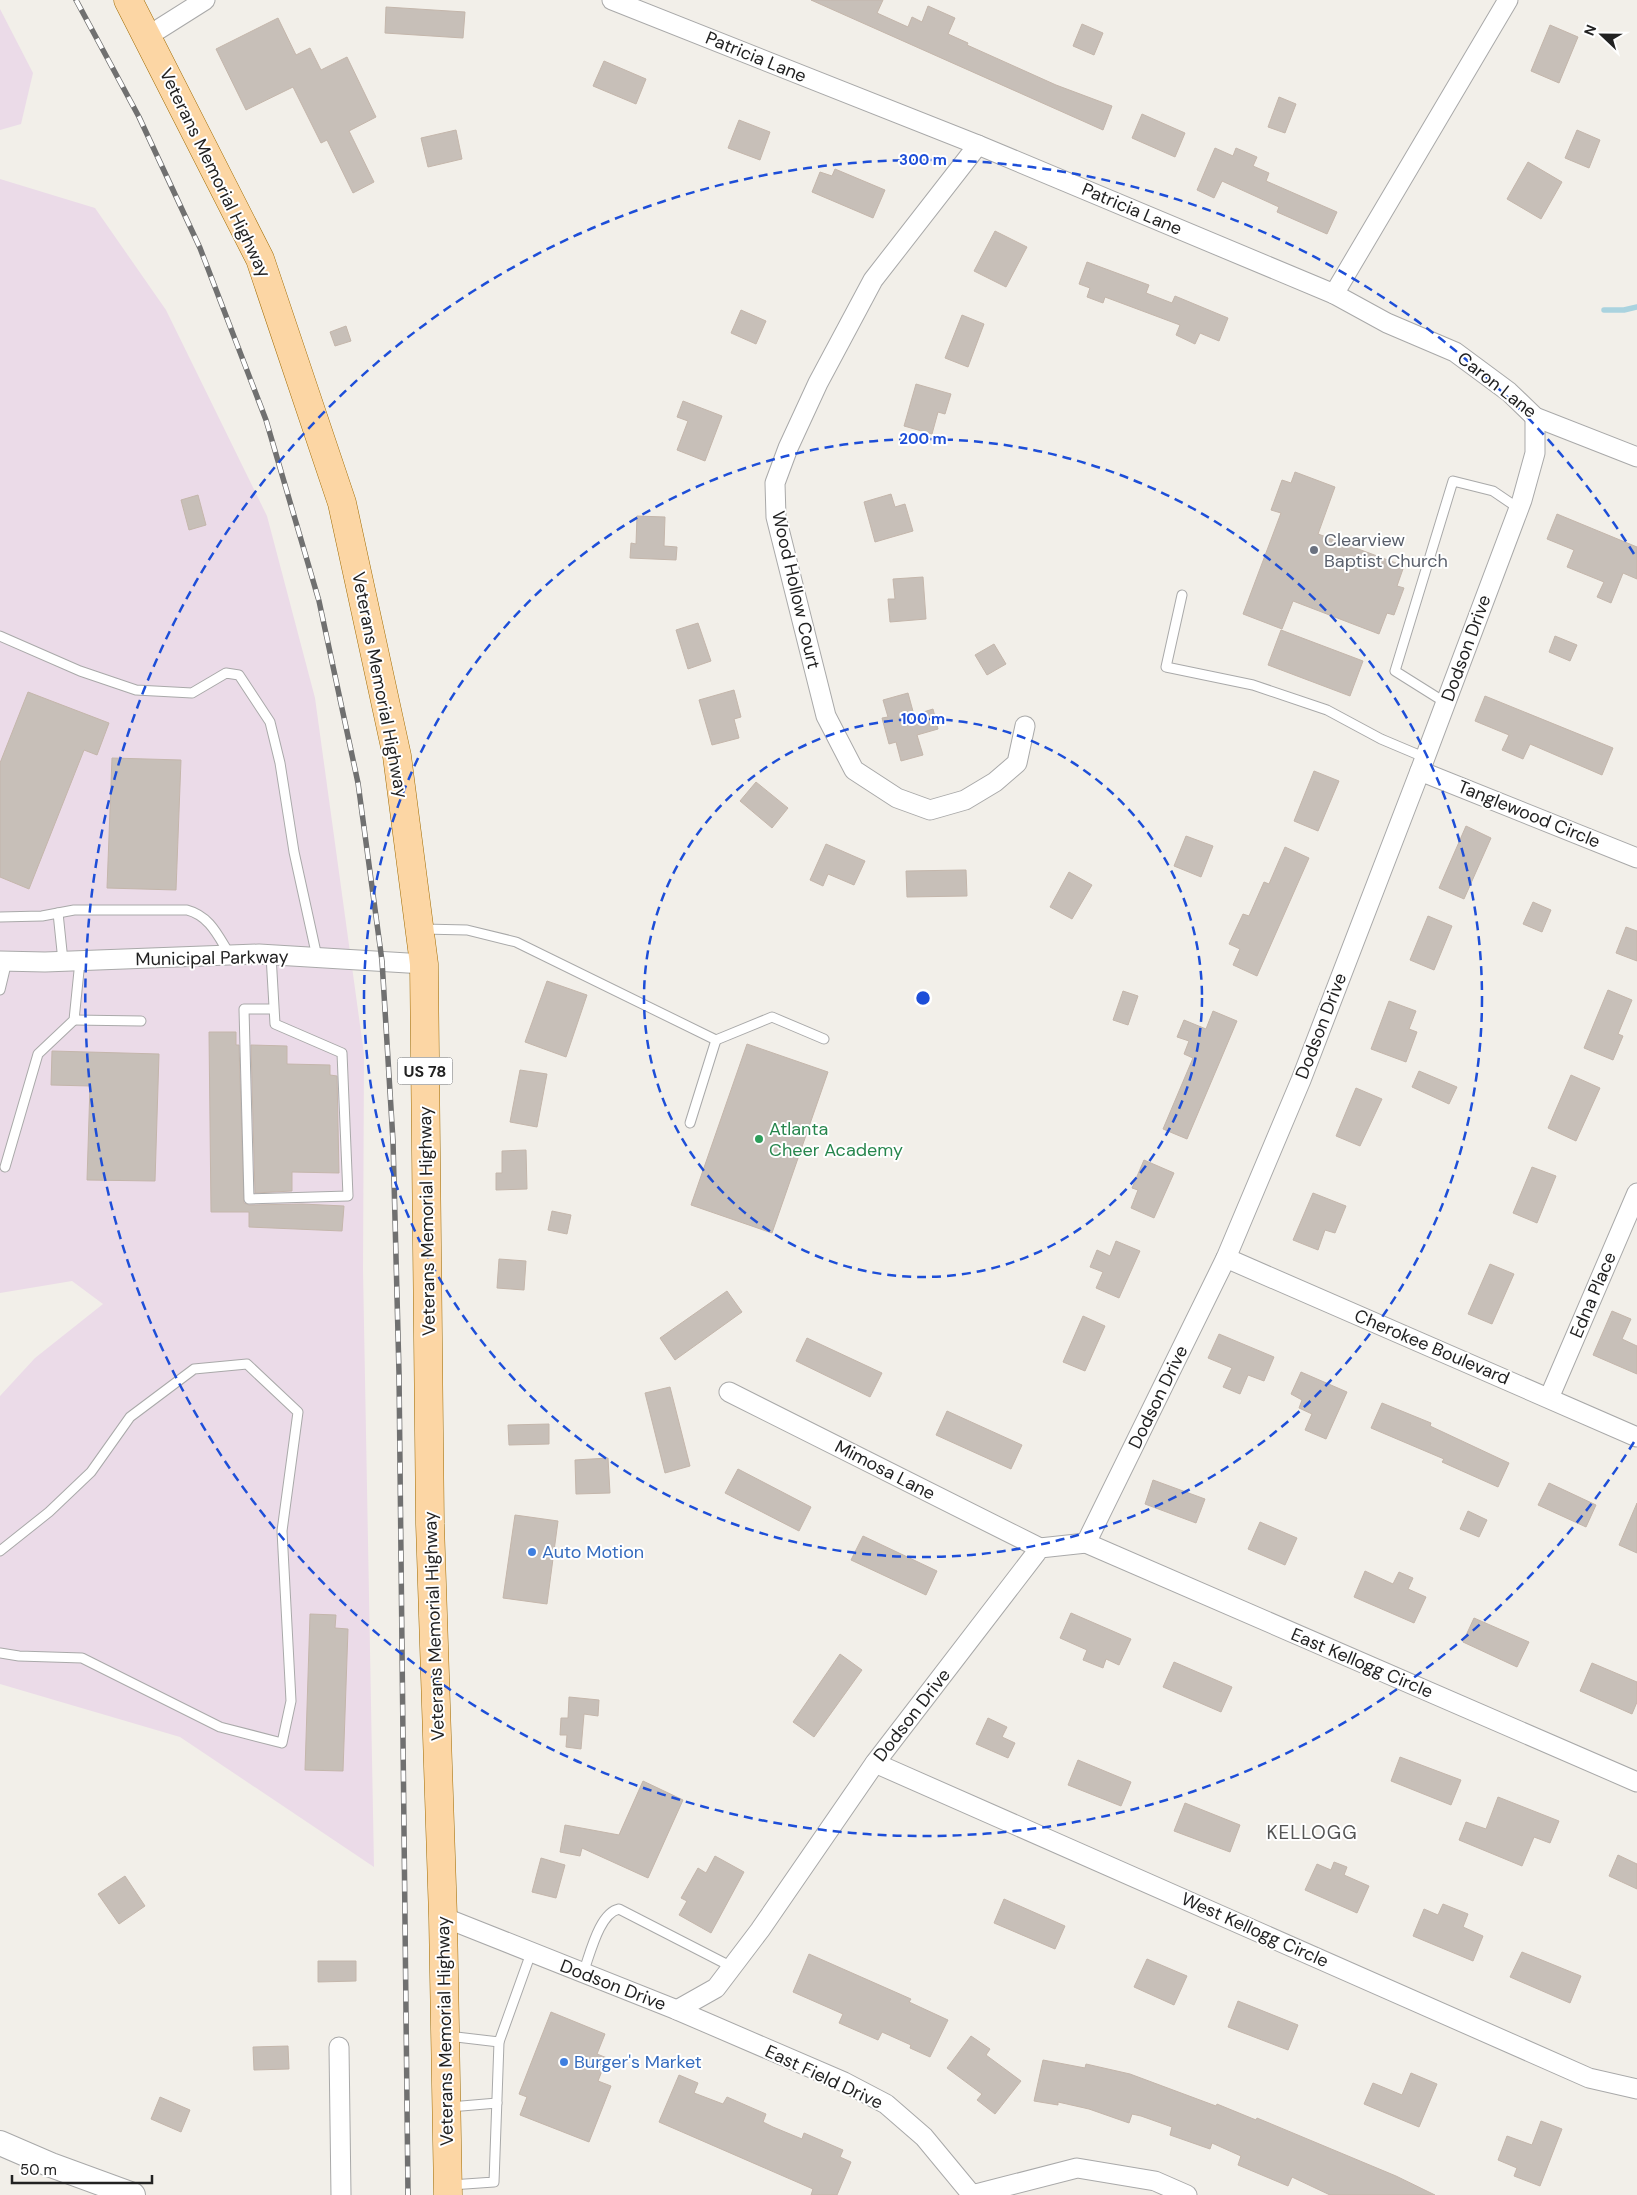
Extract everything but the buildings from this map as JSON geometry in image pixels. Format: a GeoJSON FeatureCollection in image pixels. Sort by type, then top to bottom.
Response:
{"type":"FeatureCollection","features":[{"type":"Feature","properties":{"kind":"main road","name":"Veterans Memorial Highway"},"geometry":{"type":"LineString","coordinates":[[128,0],[260,259],[342,503],[397,756],[424,964],[430,1524],[443,1917],[448,2190]]}},
{"type":"Feature","properties":{"kind":"street"},"geometry":{"type":"LineString","coordinates":[[148,36],[205,0]]}},
{"type":"Feature","properties":{"kind":"street","name":"Patricia Lane"},"geometry":{"type":"LineString","coordinates":[[612,0],[978,145],[1334,294]]}},
{"type":"Feature","properties":{"kind":"street"},"geometry":{"type":"LineString","coordinates":[[1334,294],[1508,0]]}},
{"type":"Feature","properties":{"kind":"street","name":"Wood Hollow Court"},"geometry":{"type":"LineString","coordinates":[[978,145],[873,280],[818,383],[788,448],[775,483],[776,516],[826,716],[854,770],[897,798],[930,810],[965,800],[995,782],[1017,762],[1025,726]]}},
{"type":"Feature","properties":{"kind":"street","name":"Caron Lane"},"geometry":{"type":"LineString","coordinates":[[1334,294],[1387,323],[1455,352],[1509,392],[1535,417],[1637,457]]}},
{"type":"Feature","properties":{"kind":"street","name":"Dodson Drive"},"geometry":{"type":"LineString","coordinates":[[1086,1543],[1226,1258],[1304,1071],[1423,764],[1518,508],[1535,453],[1535,417]]}},
{"type":"Feature","properties":{"kind":"street","name":"Tanglewood Circle"},"geometry":{"type":"LineString","coordinates":[[1423,764],[1637,858]]}},
{"type":"Feature","properties":{"kind":"street","name":"Municipal Parkway"},"geometry":{"type":"LineString","coordinates":[[4,961],[72,961],[271,955],[424,964]]}},
{"type":"Feature","properties":{"kind":"street","name":"Edna Place"},"geometry":{"type":"LineString","coordinates":[[1549,1398],[1637,1192]]}},
{"type":"Feature","properties":{"kind":"street","name":"Cherokee Boulevard"},"geometry":{"type":"LineString","coordinates":[[1226,1258],[1637,1437]]}},
{"type":"Feature","properties":{"kind":"street","name":"Mimosa Lane"},"geometry":{"type":"LineString","coordinates":[[729,1392],[1040,1548]]}},
{"type":"Feature","properties":{"kind":"street"},"geometry":{"type":"LineString","coordinates":[[1040,1548],[1086,1543]]}},
{"type":"Feature","properties":{"kind":"street","name":"East Kellogg Circle"},"geometry":{"type":"LineString","coordinates":[[1086,1543],[1637,1782]]}},
{"type":"Feature","properties":{"kind":"street","name":"Dodson Drive"},"geometry":{"type":"LineString","coordinates":[[443,1917],[676,2010],[716,1988],[875,1762],[1040,1548]]}},
{"type":"Feature","properties":{"kind":"street","name":"West Kellogg Circle"},"geometry":{"type":"LineString","coordinates":[[875,1762],[1589,2078],[1637,2089]]}},
{"type":"Feature","properties":{"kind":"street","name":"East Field Drive"},"geometry":{"type":"LineString","coordinates":[[676,2010],[844,2082],[886,2104],[924,2136],[972,2195]]}},
{"type":"Feature","properties":{"kind":"street"},"geometry":{"type":"LineString","coordinates":[[339,2047],[342,2137],[341,2195]]}},
{"type":"Feature","properties":{"kind":"street"},"geometry":{"type":"LineString","coordinates":[[0,2143],[50,2165],[134,2195]]}},
{"type":"Feature","properties":{"kind":"street"},"geometry":{"type":"LineString","coordinates":[[972,2195],[1077,2168],[1155,2181],[1187,2195]]}},
{"type":"Feature","properties":{"kind":"lane"},"geometry":{"type":"LineString","coordinates":[[1446,703],[1395,671],[1453,481],[1493,491],[1518,508]]}},
{"type":"Feature","properties":{"kind":"lane"},"geometry":{"type":"LineString","coordinates":[[1182,595],[1166,667],[1253,684],[1327,710],[1423,764]]}},
{"type":"Feature","properties":{"kind":"lane"},"geometry":{"type":"LineString","coordinates":[[0,636],[80,671],[136,690],[192,693],[226,673],[239,675],[270,722],[280,763],[294,852],[317,957]]}},
{"type":"Feature","properties":{"kind":"lane"},"geometry":{"type":"LineString","coordinates":[[0,917],[74,910],[187,910],[200,913],[211,924],[230,955]]}},
{"type":"Feature","properties":{"kind":"lane"},"geometry":{"type":"LineString","coordinates":[[58,913],[72,961],[74,1020]]}},
{"type":"Feature","properties":{"kind":"lane"},"geometry":{"type":"LineString","coordinates":[[420,929],[467,930],[516,942],[716,1040],[772,1017],[824,1039]]}},
{"type":"Feature","properties":{"kind":"lane"},"geometry":{"type":"LineString","coordinates":[[271,955],[275,1024],[342,1053],[348,1196],[249,1199],[244,1009],[274,1009]]}},
{"type":"Feature","properties":{"kind":"lane"},"geometry":{"type":"LineString","coordinates":[[0,990],[4,961]]}},
{"type":"Feature","properties":{"kind":"lane"},"geometry":{"type":"LineString","coordinates":[[5,1167],[38,1054],[74,1020],[141,1020]]}},
{"type":"Feature","properties":{"kind":"lane"},"geometry":{"type":"LineString","coordinates":[[690,1123],[716,1040]]}},
{"type":"Feature","properties":{"kind":"lane"},"geometry":{"type":"LineString","coordinates":[[0,1551],[49,1512],[92,1472],[130,1417],[194,1368],[247,1364],[298,1412],[282,1531],[290,1702],[282,1743],[220,1727],[82,1658],[0,1653]]}},
{"type":"Feature","properties":{"kind":"lane"},"geometry":{"type":"LineString","coordinates":[[583,1973],[604,1919],[611,1910],[619,1909],[732,1966]]}},
{"type":"Feature","properties":{"kind":"lane"},"geometry":{"type":"LineString","coordinates":[[448,2190],[494,2182],[499,2042],[531,1953]]}},
{"type":"Feature","properties":{"kind":"lane"},"geometry":{"type":"LineString","coordinates":[[446,2036],[499,2042]]}},
{"type":"Feature","properties":{"kind":"lane"},"geometry":{"type":"LineString","coordinates":[[447,2107],[496,2103]]}},
{"type":"Feature","properties":{"kind":"shaded area"},"geometry":{"type":"Polygon","coordinates":[[[0,9],[33,73],[21,124],[0,130],[0,9]]]}},
{"type":"Feature","properties":{"kind":"shaded area"},"geometry":{"type":"Polygon","coordinates":[[[0,179],[95,208],[166,310],[267,516],[315,698],[364,1054],[363,1270],[374,1867],[180,1737],[0,1684],[0,1396],[35,1358],[103,1304],[72,1281],[0,1293],[0,179]]]}},
{"type":"Feature","properties":{"kind":"waterway"},"geometry":{"type":"LineString","coordinates":[[1604,310],[1624,310],[1637,307]]}},
{"type":"Feature","properties":{"kind":"railway"},"geometry":{"type":"LineString","coordinates":[[76,0],[139,117],[200,248],[266,420],[319,601],[358,783],[382,961],[393,1141],[399,1373],[408,2195]]}},
{"type":"Feature","properties":{"kind":"place","name":"Clearview Baptist Church"},"geometry":{"type":"Point","coordinates":[1314,550]}},
{"type":"Feature","properties":{"kind":"place","name":"Atlanta Cheer Academy"},"geometry":{"type":"Point","coordinates":[759,1139]}},
{"type":"Feature","properties":{"kind":"place","name":"Auto Motion"},"geometry":{"type":"Point","coordinates":[532,1552]}},
{"type":"Feature","properties":{"kind":"place","name":"Burger's Market"},"geometry":{"type":"Point","coordinates":[564,2062]}},
{"type":"Feature","properties":{"kind":"district","name":"KELLOGG"},"geometry":{"type":"Point","coordinates":[1312,1832]}}]}
